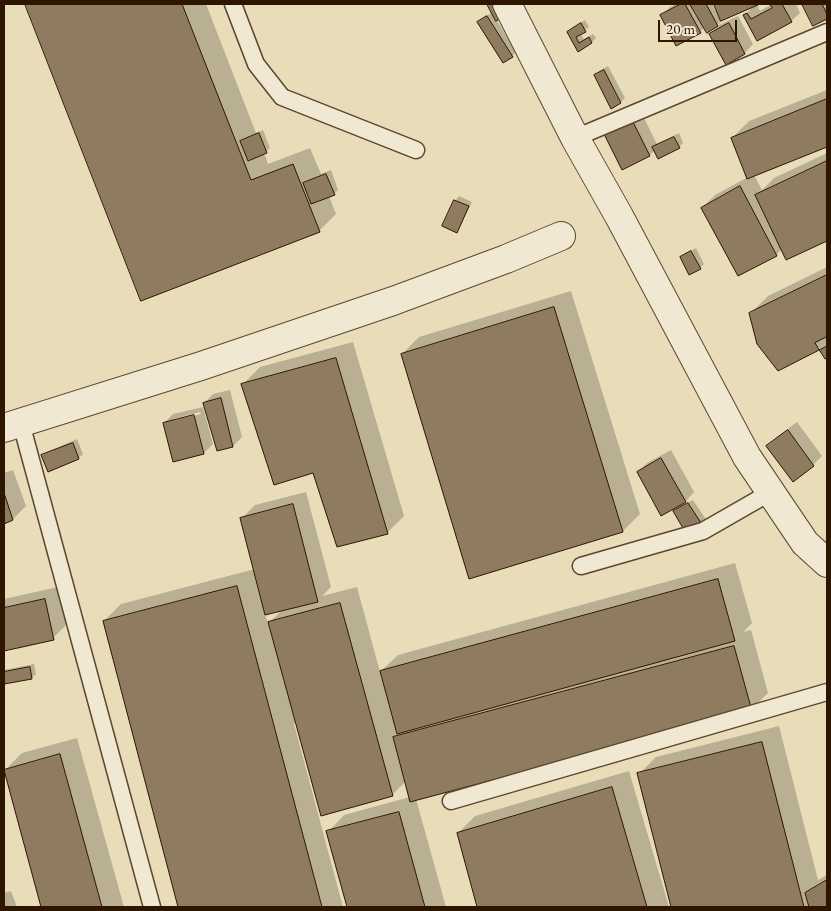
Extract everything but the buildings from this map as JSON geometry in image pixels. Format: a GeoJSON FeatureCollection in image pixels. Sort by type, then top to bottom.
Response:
{"type":"FeatureCollection","features":[{"type":"Feature","properties":{"kind":"street"},"geometry":{"type":"LineString","coordinates":[[507,4],[575,138],[619,216],[747,457],[805,543],[827,564]]}},
{"type":"Feature","properties":{"kind":"street"},"geometry":{"type":"LineString","coordinates":[[12,425],[200,366],[393,302],[561,236]]}},
{"type":"Feature","properties":{"kind":"lane"},"geometry":{"type":"LineString","coordinates":[[233,4],[256,64],[282,97],[416,150]]}},
{"type":"Feature","properties":{"kind":"lane"},"geometry":{"type":"LineString","coordinates":[[575,138],[827,32]]}},
{"type":"Feature","properties":{"kind":"lane"},"geometry":{"type":"LineString","coordinates":[[12,425],[152,907]]}},
{"type":"Feature","properties":{"kind":"lane"},"geometry":{"type":"LineString","coordinates":[[581,566],[702,531],[771,492]]}},
{"type":"Feature","properties":{"kind":"lane"},"geometry":{"type":"LineString","coordinates":[[451,801],[827,692]]}}]}
